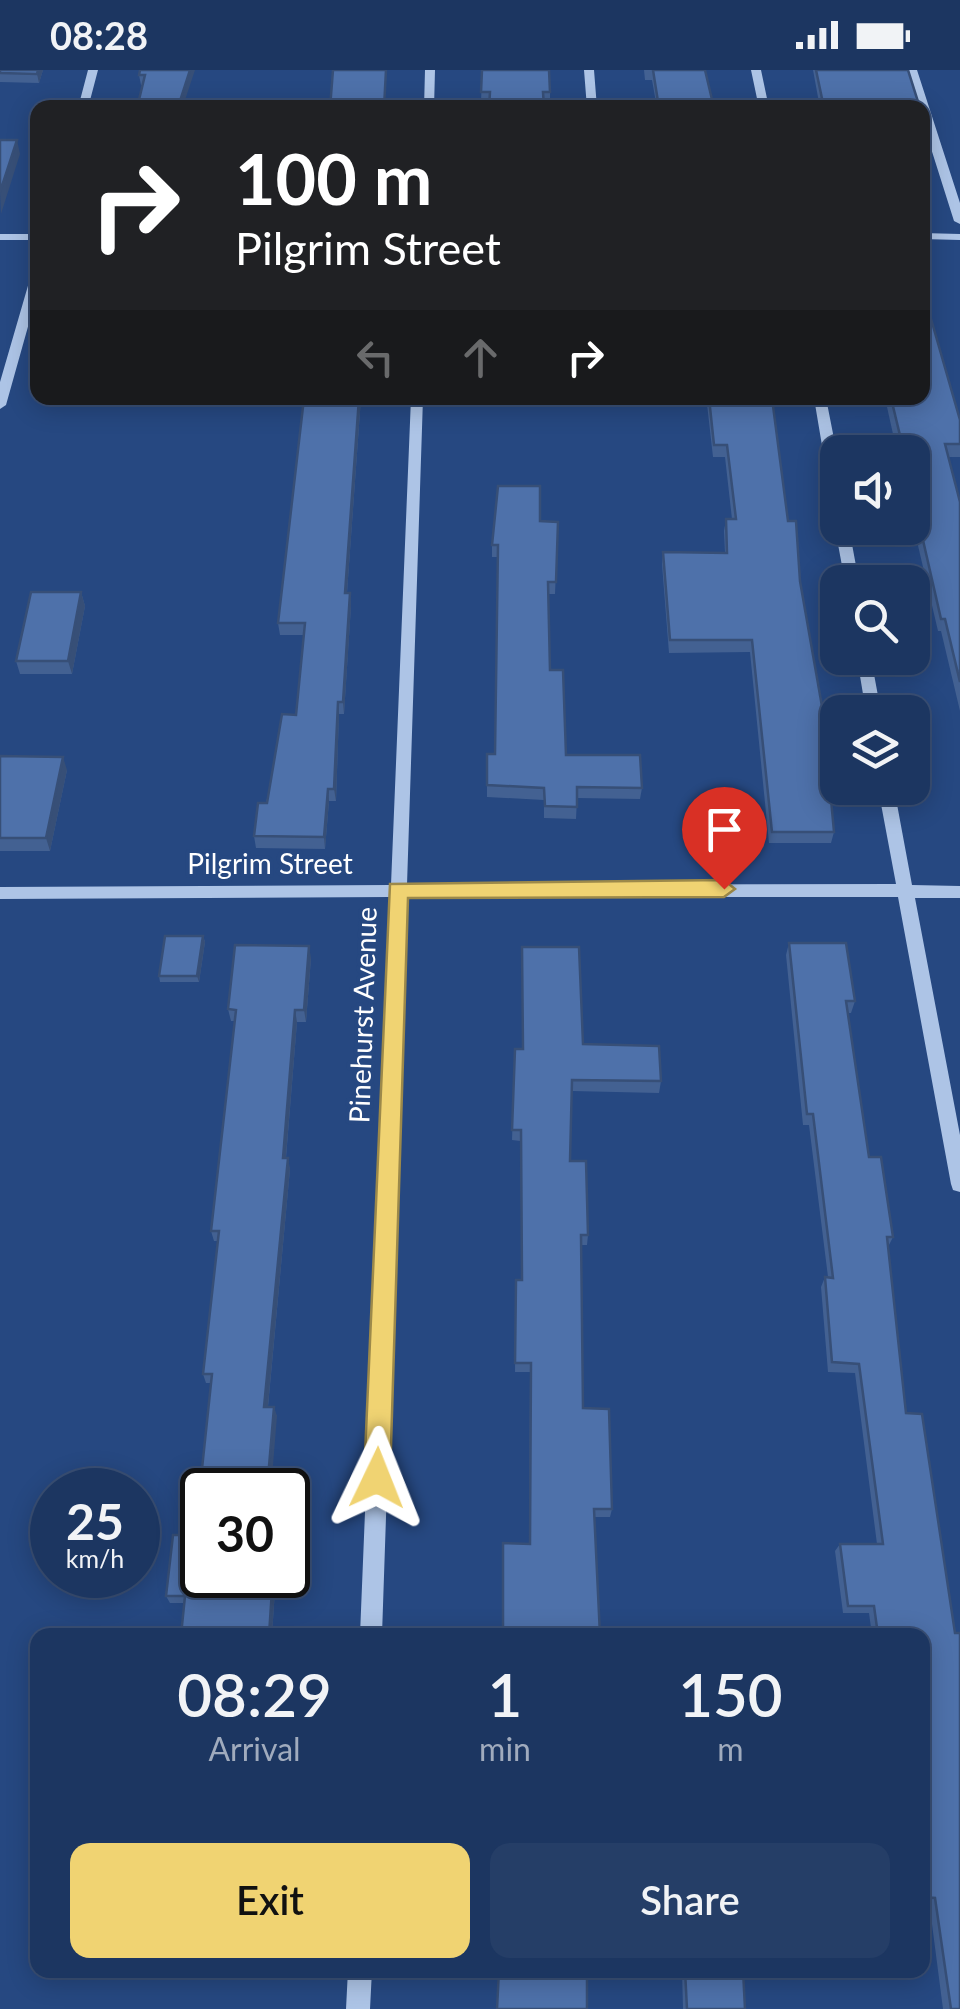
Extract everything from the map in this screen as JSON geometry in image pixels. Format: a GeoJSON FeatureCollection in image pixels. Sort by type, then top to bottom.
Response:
{"type":"FeatureCollection","features":[{"type":"Feature","properties":{"kind":"street"},"geometry":{"type":"LineString","coordinates":[[85,100],[93,70]]}},
{"type":"Feature","properties":{"kind":"street"},"geometry":{"type":"LineString","coordinates":[[429,100],[430,70]]}},
{"type":"Feature","properties":{"kind":"street"},"geometry":{"type":"LineString","coordinates":[[588,70],[591,100]]}},
{"type":"Feature","properties":{"kind":"street"},"geometry":{"type":"LineString","coordinates":[[756,70],[762,100]]}},
{"type":"Feature","properties":{"kind":"street"},"geometry":{"type":"LineString","coordinates":[[912,70],[921,100]]}},
{"type":"Feature","properties":{"kind":"street"},"geometry":{"type":"LineString","coordinates":[[930,127],[960,222]]}},
{"type":"Feature","properties":{"kind":"street"},"geometry":{"type":"LineString","coordinates":[[0,237],[30,236]]}},
{"type":"Feature","properties":{"kind":"street"},"geometry":{"type":"LineString","coordinates":[[930,236],[960,237]]}},
{"type":"Feature","properties":{"kind":"street"},"geometry":{"type":"LineString","coordinates":[[0,405],[30,297]]}},
{"type":"Feature","properties":{"kind":"street","name":"Pinehurst Avenue"},"geometry":{"type":"LineString","coordinates":[[372,1628],[417,405]]}},
{"type":"Feature","properties":{"kind":"street"},"geometry":{"type":"LineString","coordinates":[[821,405],[827,435]]}},
{"type":"Feature","properties":{"kind":"street"},"geometry":{"type":"LineString","coordinates":[[889,805],[960,1184]]}},
{"type":"Feature","properties":{"kind":"street","name":"Pilgrim Street"},"geometry":{"type":"LineString","coordinates":[[0,893],[960,892]]}},
{"type":"Feature","properties":{"kind":"street"},"geometry":{"type":"LineString","coordinates":[[358,2009],[360,1978]]}},
{"type":"Feature","properties":{"kind":"building"},"geometry":{"type":"Polygon","coordinates":[[[0,70],[38,70],[37,74],[0,70]]]}},
{"type":"Feature","properties":{"kind":"building"},"geometry":{"type":"Polygon","coordinates":[[[140,70],[190,70],[180,100],[139,100],[145,75],[139,75],[140,70]]]}},
{"type":"Feature","properties":{"kind":"building"},"geometry":{"type":"Polygon","coordinates":[[[333,70],[386,70],[384,100],[331,100],[333,70]]]}},
{"type":"Feature","properties":{"kind":"building"},"geometry":{"type":"Polygon","coordinates":[[[482,70],[549,70],[550,92],[543,92],[544,100],[490,100],[490,92],[481,92],[482,70]]]}},
{"type":"Feature","properties":{"kind":"building"},"geometry":{"type":"Polygon","coordinates":[[[653,70],[705,70],[712,100],[658,100],[653,70]]]}},
{"type":"Feature","properties":{"kind":"building"},"geometry":{"type":"Polygon","coordinates":[[[816,70],[908,70],[917,100],[822,100],[816,70]]]}},
{"type":"Feature","properties":{"kind":"building"},"geometry":{"type":"Polygon","coordinates":[[[0,140],[17,140],[0,192],[0,140]]]}},
{"type":"Feature","properties":{"kind":"building"},"geometry":{"type":"Polygon","coordinates":[[[930,315],[960,420],[960,444],[945,444],[960,502],[960,682],[924,545],[930,545],[930,435],[900,435],[893,405],[930,405],[930,315]]]}},
{"type":"Feature","properties":{"kind":"building"},"geometry":{"type":"Polygon","coordinates":[[[303,405],[358,405],[345,593],[350,593],[343,702],[338,702],[334,789],[328,789],[324,837],[254,836],[258,803],[267,803],[282,714],[296,715],[305,623],[278,623],[303,405]]]}},
{"type":"Feature","properties":{"kind":"building"},"geometry":{"type":"Polygon","coordinates":[[[710,405],[773,405],[788,521],[796,521],[800,581],[820,695],[820,805],[832,805],[834,832],[772,832],[752,640],[670,640],[663,552],[727,553],[726,519],[736,519],[727,445],[714,445],[710,405]]]}},
{"type":"Feature","properties":{"kind":"building"},"geometry":{"type":"Polygon","coordinates":[[[498,486],[540,486],[540,521],[558,522],[556,582],[548,582],[550,670],[563,670],[566,755],[640,755],[642,788],[577,787],[577,807],[545,806],[544,788],[487,785],[487,754],[495,754],[498,545],[492,545],[498,486]]]}},
{"type":"Feature","properties":{"kind":"building"},"geometry":{"type":"Polygon","coordinates":[[[31,592],[81,592],[68,661],[16,661],[31,592]]]}},
{"type":"Feature","properties":{"kind":"building"},"geometry":{"type":"Polygon","coordinates":[[[0,756],[63,757],[46,838],[0,838],[0,756]]]}},
{"type":"Feature","properties":{"kind":"building"},"geometry":{"type":"Polygon","coordinates":[[[165,936],[203,936],[197,976],[159,976],[165,936]]]}},
{"type":"Feature","properties":{"kind":"building"},"geometry":{"type":"Polygon","coordinates":[[[789,943],[846,943],[855,1001],[846,1001],[869,1157],[881,1157],[893,1237],[887,1237],[906,1413],[922,1414],[955,1633],[960,1633],[960,2009],[951,2009],[935,1898],[930,1898],[930,1628],[877,1628],[874,1606],[848,1606],[840,1544],[883,1544],[859,1364],[832,1362],[825,1277],[833,1278],[813,1114],[807,1114],[789,943]]]}},
{"type":"Feature","properties":{"kind":"building"},"geometry":{"type":"Polygon","coordinates":[[[235,945],[309,946],[304,1010],[295,1010],[283,1158],[288,1158],[264,1407],[274,1407],[269,1468],[202,1468],[212,1374],[203,1374],[219,1231],[211,1231],[236,1010],[228,1009],[235,945]]]}},
{"type":"Feature","properties":{"kind":"building"},"geometry":{"type":"Polygon","coordinates":[[[522,947],[579,947],[583,1044],[659,1046],[661,1081],[572,1080],[570,1161],[586,1161],[588,1235],[581,1235],[583,1408],[609,1409],[612,1509],[594,1509],[600,1628],[503,1628],[503,1543],[530,1544],[531,1363],[515,1363],[516,1280],[522,1280],[521,1130],[512,1130],[515,1049],[523,1049],[522,947]]]}},
{"type":"Feature","properties":{"kind":"building"},"geometry":{"type":"Polygon","coordinates":[[[173,1535],[180,1535],[180,1596],[166,1596],[173,1535]]]}},
{"type":"Feature","properties":{"kind":"building"},"geometry":{"type":"Polygon","coordinates":[[[185,1598],[271,1598],[269,1628],[182,1628],[185,1598]]]}},
{"type":"Feature","properties":{"kind":"building"},"geometry":{"type":"Polygon","coordinates":[[[499,1978],[587,1978],[587,2009],[497,2009],[499,1978]]]}},
{"type":"Feature","properties":{"kind":"building"},"geometry":{"type":"Polygon","coordinates":[[[685,1978],[743,1978],[745,2009],[687,2009],[685,1978]]]}},
{"type":"Feature","properties":{"kind":"route"},"geometry":{"type":"LineString","coordinates":[[377,1478],[398,890],[724,889]]}}]}
